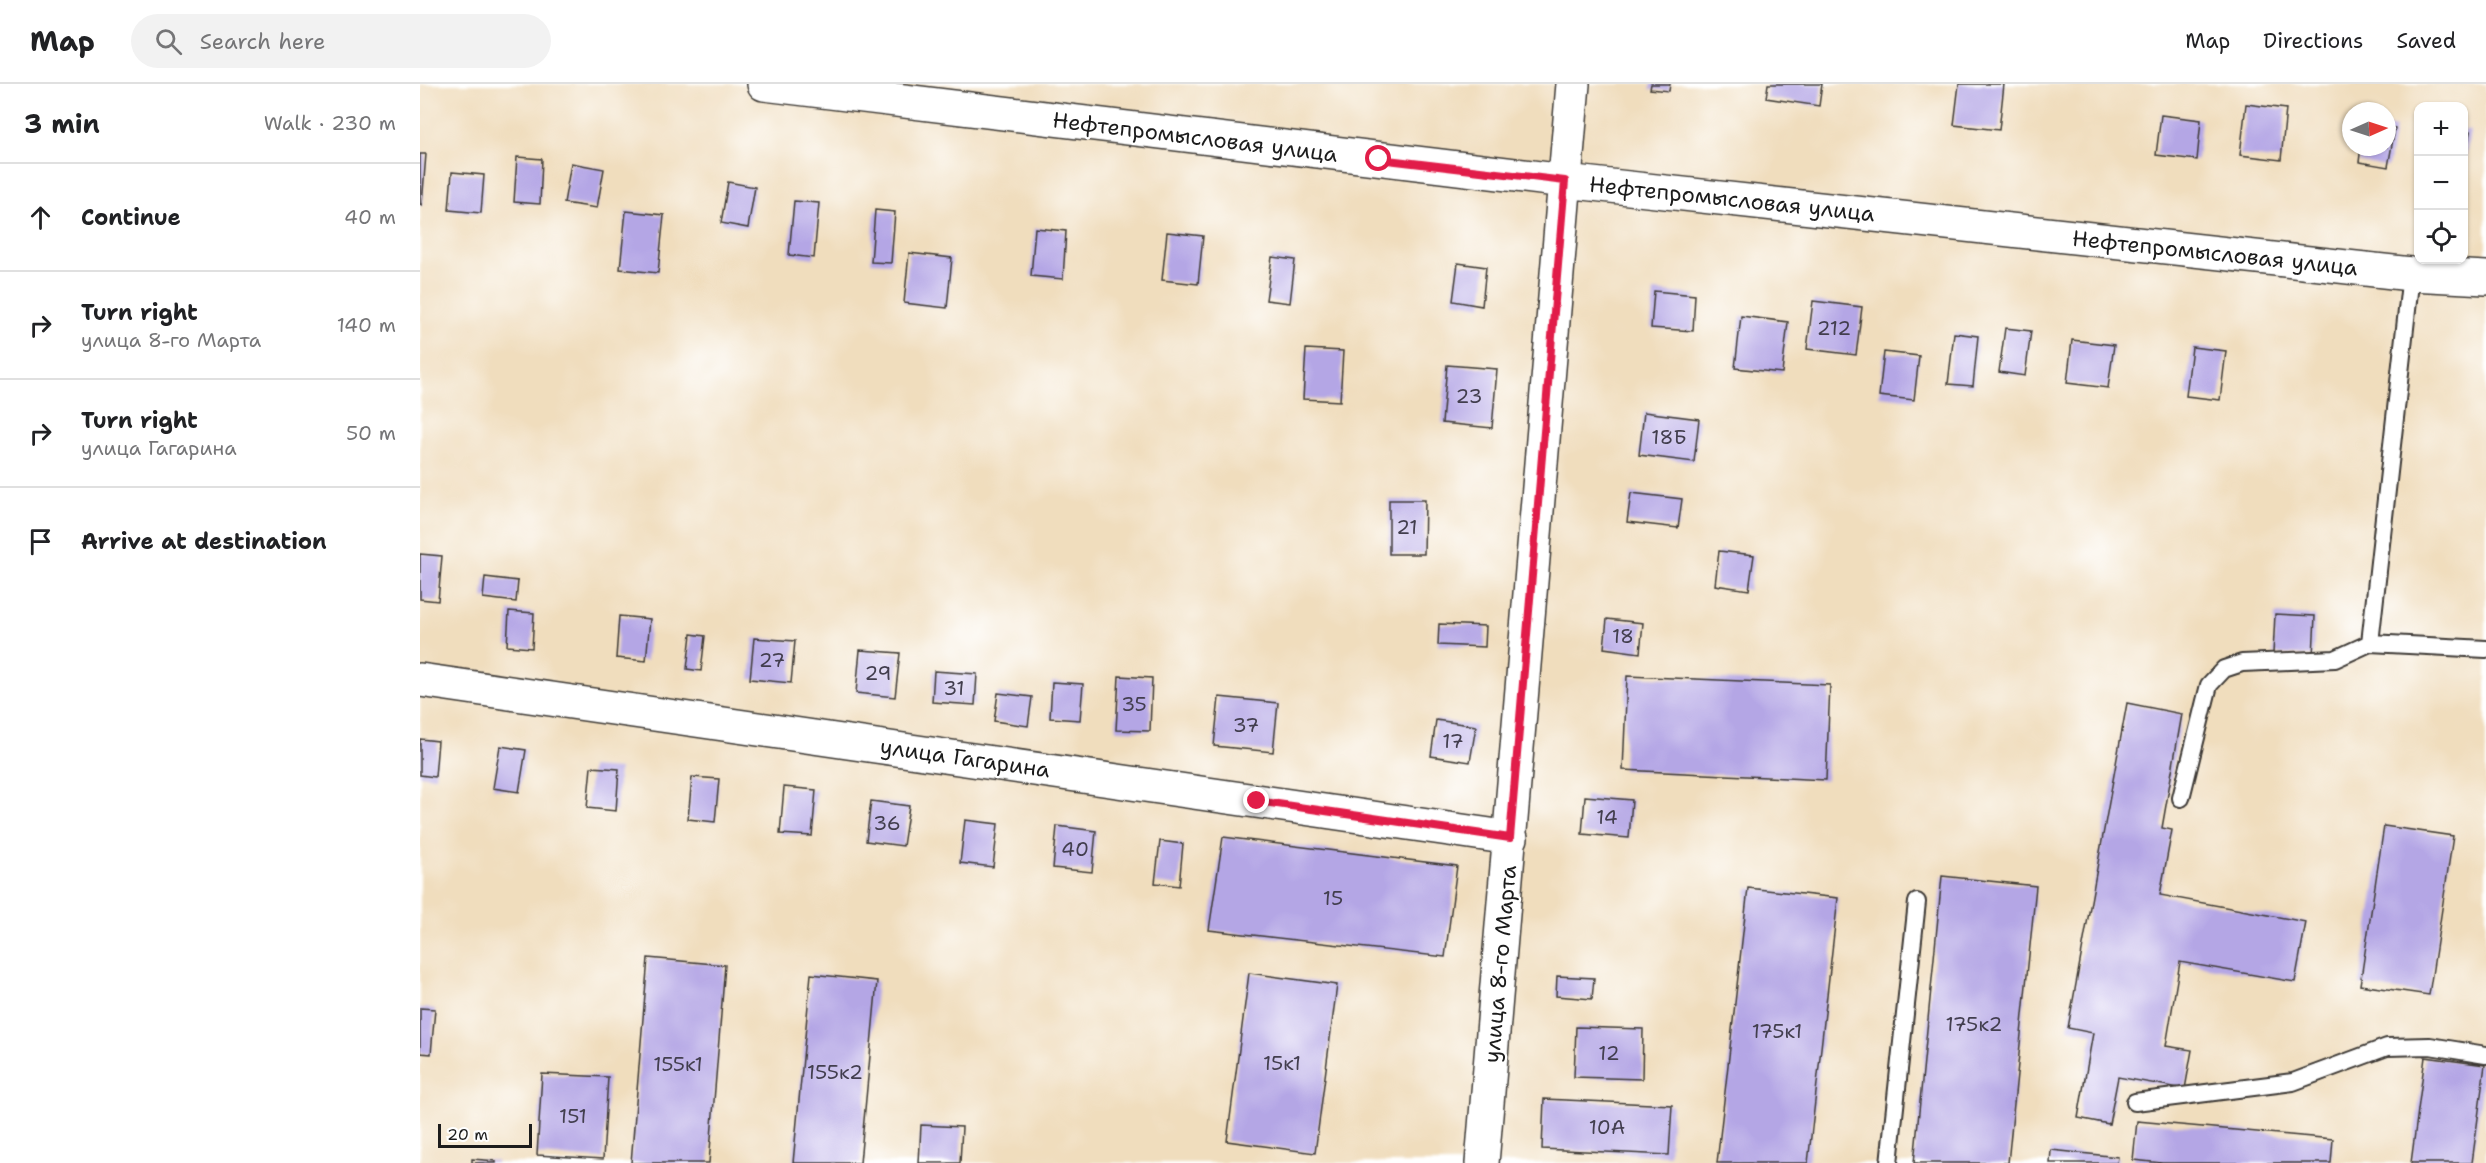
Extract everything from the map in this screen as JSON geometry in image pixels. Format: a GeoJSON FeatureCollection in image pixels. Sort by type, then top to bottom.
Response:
{"type":"FeatureCollection","features":[{"type":"Feature","properties":{"kind":"street","name":"Нефтепромысловая улица"},"geometry":{"type":"LineString","coordinates":[[764,84],[1565,181],[2411,274],[2486,278]]}},
{"type":"Feature","properties":{"kind":"street","name":"улица 8-го Марта"},"geometry":{"type":"LineString","coordinates":[[1482,1163],[1573,84]]}},
{"type":"Feature","properties":{"kind":"street","name":"улица Гагарина"},"geometry":{"type":"LineString","coordinates":[[420,680],[1510,838]]}},
{"type":"Feature","properties":{"kind":"lane"},"geometry":{"type":"LineString","coordinates":[[2370,643],[2411,274]]}},
{"type":"Feature","properties":{"kind":"lane"},"geometry":{"type":"LineString","coordinates":[[2181,798],[2209,685],[2224,669],[2242,663],[2335,659],[2370,643],[2486,648]]}},
{"type":"Feature","properties":{"kind":"lane"},"geometry":{"type":"LineString","coordinates":[[1889,1163],[1917,902]]}},
{"type":"Feature","properties":{"kind":"lane"},"geometry":{"type":"LineString","coordinates":[[2135,1102],[2293,1082],[2388,1047],[2430,1046],[2486,1055]]}},
{"type":"Feature","properties":{"kind":"building"},"geometry":{"type":"Polygon","coordinates":[[[1651,84],[1670,84],[1669,91],[1650,89],[1651,84]]]}},
{"type":"Feature","properties":{"kind":"building"},"geometry":{"type":"Polygon","coordinates":[[[1768,84],[1822,84],[1819,106],[1766,98],[1768,84]]]}},
{"type":"Feature","properties":{"kind":"building"},"geometry":{"type":"Polygon","coordinates":[[[1959,84],[2004,84],[1999,130],[1954,125],[1959,84]]]}},
{"type":"Feature","properties":{"kind":"building"},"geometry":{"type":"Polygon","coordinates":[[[2246,104],[2286,109],[2281,160],[2240,155],[2246,104]]]}},
{"type":"Feature","properties":{"kind":"building"},"geometry":{"type":"Polygon","coordinates":[[[2161,115],[2201,120],[2197,160],[2156,155],[2161,115]]]}},
{"type":"Feature","properties":{"kind":"building"},"geometry":{"type":"Polygon","coordinates":[[[420,154],[426,154],[422,205],[420,204],[420,154]]]}},
{"type":"Feature","properties":{"kind":"building"},"geometry":{"type":"Polygon","coordinates":[[[2360,156],[2390,156],[2388,167],[2359,162],[2360,156]]]}},
{"type":"Feature","properties":{"kind":"building"},"geometry":{"type":"Polygon","coordinates":[[[517,157],[542,159],[540,204],[514,202],[517,157]]]}},
{"type":"Feature","properties":{"kind":"building"},"geometry":{"type":"Polygon","coordinates":[[[571,163],[604,169],[597,208],[564,203],[571,163]]]}},
{"type":"Feature","properties":{"kind":"building"},"geometry":{"type":"Polygon","coordinates":[[[452,172],[484,175],[481,213],[449,210],[452,172]]]}},
{"type":"Feature","properties":{"kind":"building"},"geometry":{"type":"Polygon","coordinates":[[[728,182],[755,187],[748,228],[721,223],[728,182]]]}},
{"type":"Feature","properties":{"kind":"building"},"geometry":{"type":"Polygon","coordinates":[[[794,201],[819,203],[814,258],[789,255],[794,201]]]}},
{"type":"Feature","properties":{"kind":"building"},"geometry":{"type":"Polygon","coordinates":[[[875,210],[895,212],[891,263],[871,262],[875,210]]]}},
{"type":"Feature","properties":{"kind":"building"},"geometry":{"type":"Polygon","coordinates":[[[626,211],[664,215],[658,273],[620,269],[626,211]]]}},
{"type":"Feature","properties":{"kind":"building"},"geometry":{"type":"Polygon","coordinates":[[[1035,228],[1066,231],[1063,279],[1031,276],[1035,228]]]}},
{"type":"Feature","properties":{"kind":"building"},"geometry":{"type":"Polygon","coordinates":[[[1167,232],[1203,236],[1198,284],[1162,280],[1167,232]]]}},
{"type":"Feature","properties":{"kind":"building"},"geometry":{"type":"Polygon","coordinates":[[[909,253],[952,258],[947,308],[904,303],[909,253]]]}},
{"type":"Feature","properties":{"kind":"building"},"geometry":{"type":"Polygon","coordinates":[[[1272,257],[1295,260],[1290,303],[1266,300],[1272,257]]]}},
{"type":"Feature","properties":{"kind":"building"},"geometry":{"type":"Polygon","coordinates":[[[1458,263],[1486,267],[1482,306],[1453,301],[1458,263]]]}},
{"type":"Feature","properties":{"kind":"building"},"geometry":{"type":"Polygon","coordinates":[[[1654,291],[1695,295],[1693,331],[1651,328],[1654,291]]]}},
{"type":"Feature","properties":{"kind":"building"},"geometry":{"type":"Polygon","coordinates":[[[1813,301],[1862,307],[1856,355],[1807,349],[1813,301]]]}},
{"type":"Feature","properties":{"kind":"building"},"geometry":{"type":"Polygon","coordinates":[[[1741,316],[1788,322],[1782,373],[1735,368],[1741,316]]]}},
{"type":"Feature","properties":{"kind":"building"},"geometry":{"type":"Polygon","coordinates":[[[2005,328],[2031,331],[2025,376],[1999,372],[2005,328]]]}},
{"type":"Feature","properties":{"kind":"building"},"geometry":{"type":"Polygon","coordinates":[[[1954,333],[1978,336],[1973,386],[1948,384],[1954,333]]]}},
{"type":"Feature","properties":{"kind":"building"},"geometry":{"type":"Polygon","coordinates":[[[2072,340],[2114,345],[2108,388],[2067,383],[2072,340]]]}},
{"type":"Feature","properties":{"kind":"building"},"geometry":{"type":"Polygon","coordinates":[[[2192,347],[2226,351],[2220,400],[2186,396],[2192,347]]]}},
{"type":"Feature","properties":{"kind":"building"},"geometry":{"type":"Polygon","coordinates":[[[1306,349],[1343,351],[1340,401],[1303,399],[1306,349]]]}},
{"type":"Feature","properties":{"kind":"building"},"geometry":{"type":"Polygon","coordinates":[[[1884,352],[1919,356],[1914,400],[1879,396],[1884,352]]]}},
{"type":"Feature","properties":{"kind":"building"},"geometry":{"type":"Polygon","coordinates":[[[1447,365],[1497,369],[1492,428],[1442,423],[1447,365]]]}},
{"type":"Feature","properties":{"kind":"building"},"geometry":{"type":"Polygon","coordinates":[[[1644,412],[1699,419],[1694,462],[1639,455],[1644,412]]]}},
{"type":"Feature","properties":{"kind":"building"},"geometry":{"type":"Polygon","coordinates":[[[1631,493],[1682,499],[1678,528],[1627,522],[1631,493]]]}},
{"type":"Feature","properties":{"kind":"building"},"geometry":{"type":"Polygon","coordinates":[[[1389,500],[1425,500],[1424,554],[1389,554],[1389,500]]]}},
{"type":"Feature","properties":{"kind":"building"},"geometry":{"type":"Polygon","coordinates":[[[1719,551],[1754,555],[1749,590],[1715,585],[1719,551]]]}},
{"type":"Feature","properties":{"kind":"building"},"geometry":{"type":"Polygon","coordinates":[[[420,554],[442,556],[438,601],[420,599],[420,554]]]}},
{"type":"Feature","properties":{"kind":"building"},"geometry":{"type":"Polygon","coordinates":[[[485,577],[518,581],[516,602],[483,598],[485,577]]]}},
{"type":"Feature","properties":{"kind":"building"},"geometry":{"type":"Polygon","coordinates":[[[509,611],[534,613],[532,648],[507,646],[509,611]]]}},
{"type":"Feature","properties":{"kind":"building"},"geometry":{"type":"Polygon","coordinates":[[[2275,614],[2315,616],[2313,656],[2273,654],[2275,614]]]}},
{"type":"Feature","properties":{"kind":"building"},"geometry":{"type":"Polygon","coordinates":[[[619,616],[650,619],[646,661],[616,658],[619,616]]]}},
{"type":"Feature","properties":{"kind":"building"},"geometry":{"type":"Polygon","coordinates":[[[1607,619],[1643,623],[1640,653],[1604,648],[1607,619]]]}},
{"type":"Feature","properties":{"kind":"building"},"geometry":{"type":"Polygon","coordinates":[[[1439,624],[1486,626],[1485,647],[1438,645],[1439,624]]]}},
{"type":"Feature","properties":{"kind":"building"},"geometry":{"type":"Polygon","coordinates":[[[691,634],[705,636],[701,671],[687,669],[691,634]]]}},
{"type":"Feature","properties":{"kind":"building"},"geometry":{"type":"Polygon","coordinates":[[[754,638],[795,641],[791,683],[750,679],[754,638]]]}},
{"type":"Feature","properties":{"kind":"building"},"geometry":{"type":"Polygon","coordinates":[[[860,650],[900,653],[895,697],[856,693],[860,650]]]}},
{"type":"Feature","properties":{"kind":"building"},"geometry":{"type":"Polygon","coordinates":[[[934,671],[977,674],[975,705],[932,702],[934,671]]]}},
{"type":"Feature","properties":{"kind":"building"},"geometry":{"type":"Polygon","coordinates":[[[1119,676],[1152,678],[1150,731],[1116,730],[1119,676]]]}},
{"type":"Feature","properties":{"kind":"building"},"geometry":{"type":"Polygon","coordinates":[[[1627,676],[1830,685],[1826,780],[1623,770],[1627,676]]]}},
{"type":"Feature","properties":{"kind":"building"},"geometry":{"type":"Polygon","coordinates":[[[1052,682],[1083,684],[1080,720],[1050,718],[1052,682]]]}},
{"type":"Feature","properties":{"kind":"building"},"geometry":{"type":"Polygon","coordinates":[[[998,693],[1032,697],[1028,726],[994,721],[998,693]]]}},
{"type":"Feature","properties":{"kind":"building"},"geometry":{"type":"Polygon","coordinates":[[[1219,697],[1278,703],[1273,752],[1214,746],[1219,697]]]}},
{"type":"Feature","properties":{"kind":"building"},"geometry":{"type":"Polygon","coordinates":[[[2127,703],[2182,714],[2162,828],[2172,830],[2160,895],[2306,922],[2295,982],[2180,962],[2166,1046],[2192,1050],[2185,1089],[2118,1077],[2109,1124],[2078,1118],[2093,1033],[2068,1028],[2127,703]]]}},
{"type":"Feature","properties":{"kind":"building"},"geometry":{"type":"Polygon","coordinates":[[[1436,720],[1476,726],[1470,762],[1431,756],[1436,720]]]}},
{"type":"Feature","properties":{"kind":"building"},"geometry":{"type":"Polygon","coordinates":[[[420,739],[438,741],[435,777],[420,775],[420,739]]]}},
{"type":"Feature","properties":{"kind":"building"},"geometry":{"type":"Polygon","coordinates":[[[500,746],[526,750],[519,792],[493,788],[500,746]]]}},
{"type":"Feature","properties":{"kind":"building"},"geometry":{"type":"Polygon","coordinates":[[[591,767],[619,769],[616,811],[587,808],[591,767]]]}},
{"type":"Feature","properties":{"kind":"building"},"geometry":{"type":"Polygon","coordinates":[[[692,777],[719,779],[715,822],[688,819],[692,777]]]}},
{"type":"Feature","properties":{"kind":"building"},"geometry":{"type":"Polygon","coordinates":[[[784,787],[816,790],[812,836],[780,834],[784,787]]]}},
{"type":"Feature","properties":{"kind":"building"},"geometry":{"type":"Polygon","coordinates":[[[1585,796],[1632,800],[1629,838],[1582,834],[1585,796]]]}},
{"type":"Feature","properties":{"kind":"building"},"geometry":{"type":"Polygon","coordinates":[[[871,801],[909,806],[903,846],[866,841],[871,801]]]}},
{"type":"Feature","properties":{"kind":"building"},"geometry":{"type":"Polygon","coordinates":[[[965,820],[998,824],[993,867],[960,863],[965,820]]]}},
{"type":"Feature","properties":{"kind":"building"},"geometry":{"type":"Polygon","coordinates":[[[1057,826],[1096,831],[1092,872],[1053,868],[1057,826]]]}},
{"type":"Feature","properties":{"kind":"building"},"geometry":{"type":"Polygon","coordinates":[[[2384,826],[2453,836],[2429,995],[2360,985],[2384,826]]]}},
{"type":"Feature","properties":{"kind":"building"},"geometry":{"type":"Polygon","coordinates":[[[1223,837],[1457,866],[1445,957],[1209,930],[1223,837]]]}},
{"type":"Feature","properties":{"kind":"building"},"geometry":{"type":"Polygon","coordinates":[[[1160,841],[1183,844],[1179,886],[1155,883],[1160,841]]]}},
{"type":"Feature","properties":{"kind":"building"},"geometry":{"type":"Polygon","coordinates":[[[1942,876],[2036,886],[2008,1163],[1914,1163],[1942,876]]]}},
{"type":"Feature","properties":{"kind":"building"},"geometry":{"type":"Polygon","coordinates":[[[1748,888],[1838,898],[1808,1163],[1717,1163],[1748,888]]]}},
{"type":"Feature","properties":{"kind":"building"},"geometry":{"type":"Polygon","coordinates":[[[648,958],[725,965],[709,1163],[631,1163],[648,958]]]}},
{"type":"Feature","properties":{"kind":"building"},"geometry":{"type":"Polygon","coordinates":[[[1249,973],[1337,985],[1315,1153],[1227,1141],[1249,973]]]}},
{"type":"Feature","properties":{"kind":"building"},"geometry":{"type":"Polygon","coordinates":[[[811,974],[877,981],[860,1163],[793,1163],[811,974]]]}},
{"type":"Feature","properties":{"kind":"building"},"geometry":{"type":"Polygon","coordinates":[[[1557,976],[1594,978],[1592,999],[1556,996],[1557,976]]]}},
{"type":"Feature","properties":{"kind":"building"},"geometry":{"type":"Polygon","coordinates":[[[420,1008],[435,1009],[431,1054],[420,1053],[420,1008]]]}},
{"type":"Feature","properties":{"kind":"building"},"geometry":{"type":"Polygon","coordinates":[[[1576,1027],[1643,1029],[1642,1079],[1574,1077],[1576,1027]]]}},
{"type":"Feature","properties":{"kind":"building"},"geometry":{"type":"Polygon","coordinates":[[[2425,1057],[2485,1065],[2472,1163],[2411,1163],[2425,1057]]]}},
{"type":"Feature","properties":{"kind":"building"},"geometry":{"type":"Polygon","coordinates":[[[542,1074],[608,1077],[603,1159],[537,1155],[542,1074]]]}},
{"type":"Feature","properties":{"kind":"building"},"geometry":{"type":"Polygon","coordinates":[[[1544,1099],[1672,1105],[1669,1155],[1542,1149],[1544,1099]]]}},
{"type":"Feature","properties":{"kind":"building"},"geometry":{"type":"Polygon","coordinates":[[[2137,1121],[2333,1139],[2331,1163],[2162,1163],[2133,1160],[2137,1121]]]}},
{"type":"Feature","properties":{"kind":"building"},"geometry":{"type":"Polygon","coordinates":[[[921,1125],[962,1127],[960,1163],[919,1163],[921,1125]]]}},
{"type":"Feature","properties":{"kind":"building"},"geometry":{"type":"Polygon","coordinates":[[[2051,1150],[2118,1157],[2117,1163],[2050,1163],[2051,1150]]]}},
{"type":"Feature","properties":{"kind":"building"},"geometry":{"type":"Polygon","coordinates":[[[472,1159],[496,1161],[496,1163],[472,1163],[472,1159]]]}},
{"type":"Feature","properties":{"kind":"route"},"geometry":{"type":"LineString","coordinates":[[1257,801],[1510,838],[1565,181],[1379,159]]}}]}
